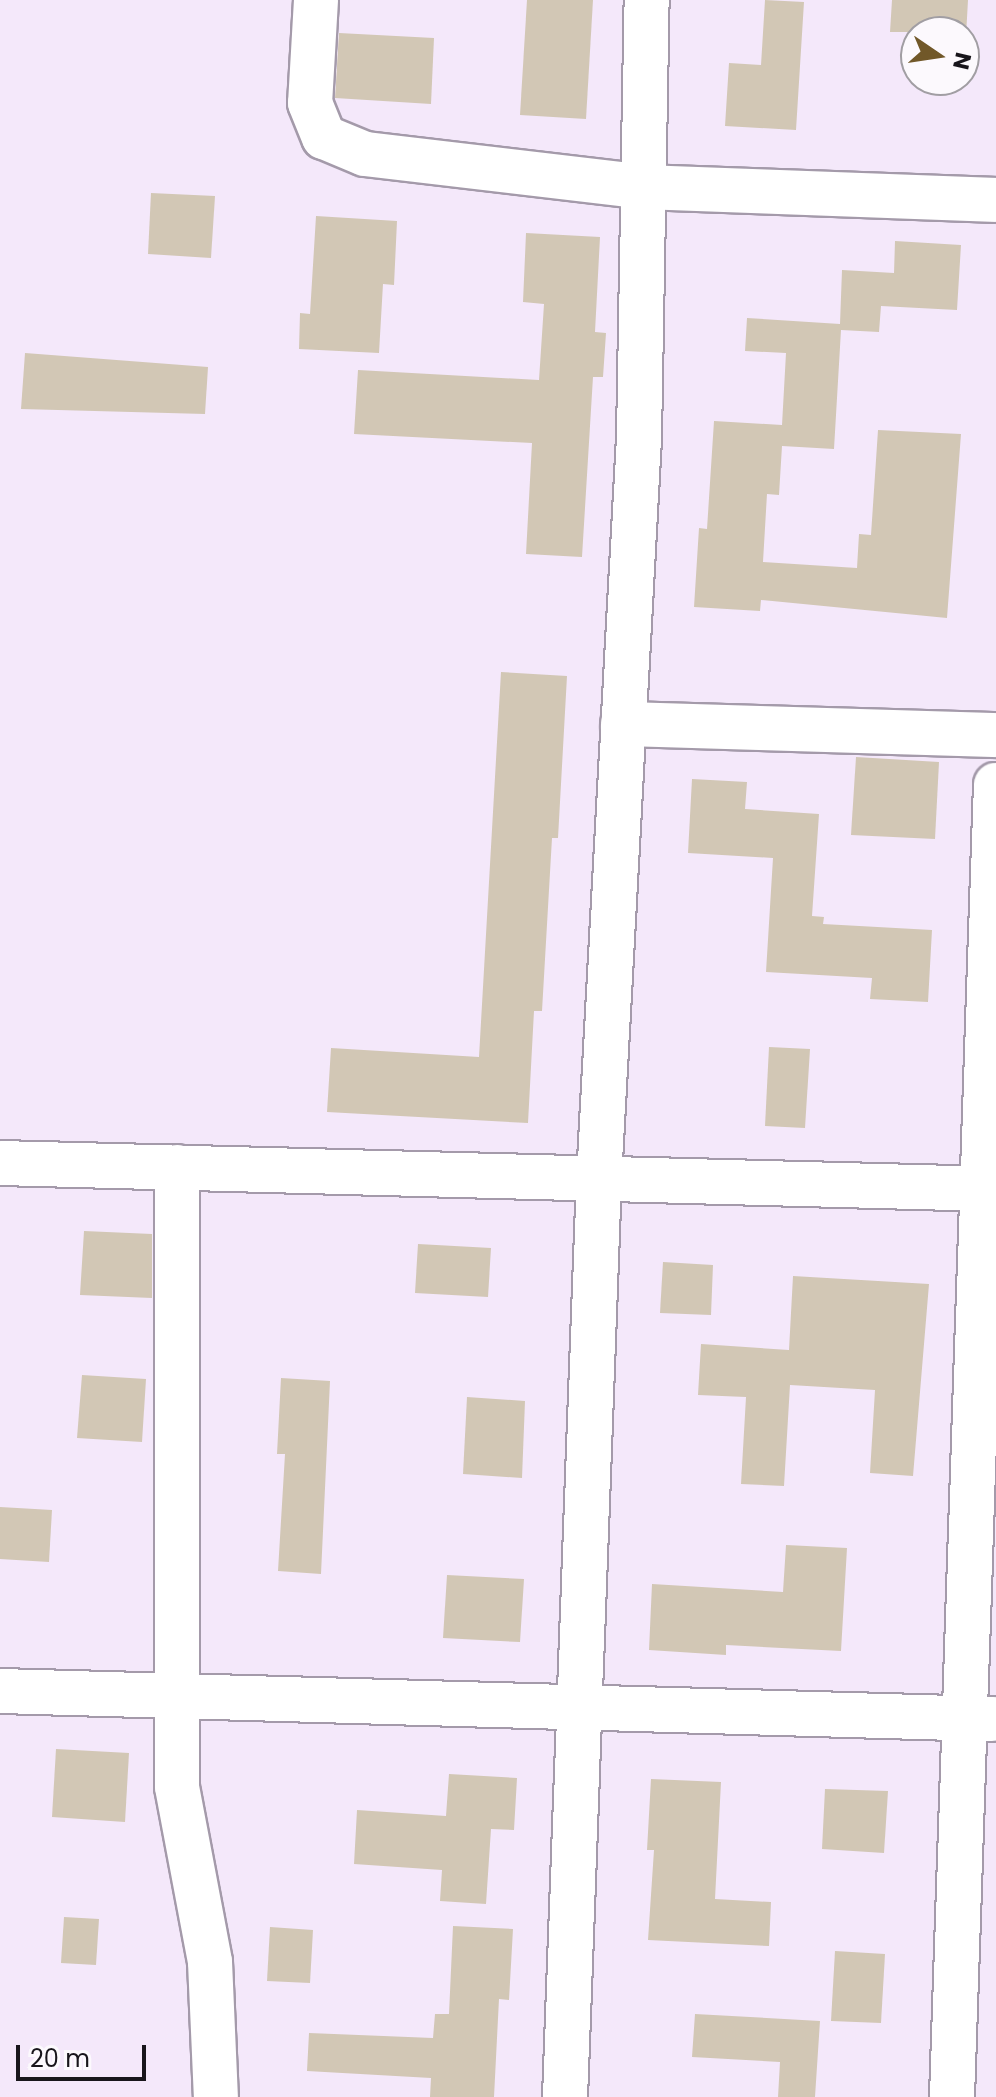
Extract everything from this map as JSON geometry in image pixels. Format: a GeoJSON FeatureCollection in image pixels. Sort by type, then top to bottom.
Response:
{"type":"FeatureCollection","features":[{"type":"Feature","properties":{"kind":"street"},"geometry":{"type":"LineString","coordinates":[[316,0],[310,103],[324,137],[365,154],[644,187],[996,200]]}},
{"type":"Feature","properties":{"kind":"street"},"geometry":{"type":"LineString","coordinates":[[565,2097],[575,1706],[599,1179],[639,438],[647,0]]}},
{"type":"Feature","properties":{"kind":"street"},"geometry":{"type":"LineString","coordinates":[[623,724],[996,735]]}},
{"type":"Feature","properties":{"kind":"street"},"geometry":{"type":"LineString","coordinates":[[952,2097],[981,1718],[996,785]]}},
{"type":"Feature","properties":{"kind":"street"},"geometry":{"type":"LineString","coordinates":[[0,1163],[990,1189]]}},
{"type":"Feature","properties":{"kind":"street"},"geometry":{"type":"LineString","coordinates":[[177,1167],[177,1787],[210,1962],[216,2097]]}},
{"type":"Feature","properties":{"kind":"street"},"geometry":{"type":"LineString","coordinates":[[0,1691],[981,1718]]}},
{"type":"Feature","properties":{"kind":"building"},"geometry":{"type":"Polygon","coordinates":[[[527,0],[593,0],[586,119],[520,115],[527,0]]]}},
{"type":"Feature","properties":{"kind":"building"},"geometry":{"type":"Polygon","coordinates":[[[765,0],[804,2],[796,130],[725,126],[729,63],[761,65],[765,0]]]}},
{"type":"Feature","properties":{"kind":"building"},"geometry":{"type":"Polygon","coordinates":[[[892,0],[968,0],[967,16],[900,16],[900,32],[890,32],[892,0]]]}},
{"type":"Feature","properties":{"kind":"building"},"geometry":{"type":"Polygon","coordinates":[[[339,33],[434,38],[431,104],[335,98],[339,33]]]}},
{"type":"Feature","properties":{"kind":"building"},"geometry":{"type":"Polygon","coordinates":[[[151,193],[215,196],[211,258],[148,254],[151,193]]]}},
{"type":"Feature","properties":{"kind":"building"},"geometry":{"type":"Polygon","coordinates":[[[316,216],[397,221],[394,285],[383,284],[379,353],[299,349],[300,313],[310,314],[316,216]]]}},
{"type":"Feature","properties":{"kind":"building"},"geometry":{"type":"Polygon","coordinates":[[[526,233],[600,237],[595,332],[606,333],[603,377],[593,377],[582,557],[526,554],[532,443],[354,434],[358,370],[539,380],[544,304],[523,302],[526,233]]]}},
{"type":"Feature","properties":{"kind":"building"},"geometry":{"type":"Polygon","coordinates":[[[895,241],[961,245],[957,310],[881,306],[879,332],[841,330],[834,449],[782,446],[779,495],[767,494],[763,562],[857,568],[859,534],[871,535],[878,430],[961,434],[947,618],[761,600],[760,611],[694,607],[699,528],[707,529],[714,421],[782,425],[786,353],[745,351],[747,318],[840,324],[842,270],[894,273],[895,241]]]}},
{"type":"Feature","properties":{"kind":"building"},"geometry":{"type":"Polygon","coordinates":[[[25,353],[208,367],[205,414],[21,409],[25,353]]]}},
{"type":"Feature","properties":{"kind":"building"},"geometry":{"type":"Polygon","coordinates":[[[501,672],[567,676],[558,838],[552,838],[542,1011],[534,1011],[528,1123],[327,1112],[331,1048],[479,1057],[501,672]]]}},
{"type":"Feature","properties":{"kind":"building"},"geometry":{"type":"Polygon","coordinates":[[[856,757],[939,762],[935,839],[851,835],[856,757]]]}},
{"type":"Feature","properties":{"kind":"building"},"geometry":{"type":"Polygon","coordinates":[[[692,779],[747,782],[745,809],[819,814],[812,916],[824,917],[823,924],[932,930],[928,1002],[870,999],[872,978],[766,972],[773,858],[688,853],[692,779]]]}},
{"type":"Feature","properties":{"kind":"building"},"geometry":{"type":"Polygon","coordinates":[[[769,1047],[810,1049],[805,1128],[765,1126],[769,1047]]]}},
{"type":"Feature","properties":{"kind":"building"},"geometry":{"type":"Polygon","coordinates":[[[84,1231],[152,1234],[152,1298],[80,1295],[84,1231]]]}},
{"type":"Feature","properties":{"kind":"building"},"geometry":{"type":"Polygon","coordinates":[[[418,1244],[491,1248],[488,1297],[415,1293],[418,1244]]]}},
{"type":"Feature","properties":{"kind":"building"},"geometry":{"type":"Polygon","coordinates":[[[663,1262],[713,1265],[711,1315],[660,1313],[663,1262]]]}},
{"type":"Feature","properties":{"kind":"building"},"geometry":{"type":"Polygon","coordinates":[[[793,1276],[929,1284],[913,1476],[870,1473],[875,1390],[790,1385],[784,1486],[741,1484],[746,1397],[698,1395],[701,1344],[789,1350],[793,1276]]]}},
{"type":"Feature","properties":{"kind":"building"},"geometry":{"type":"Polygon","coordinates":[[[82,1375],[146,1379],[142,1442],[77,1438],[82,1375]]]}},
{"type":"Feature","properties":{"kind":"building"},"geometry":{"type":"Polygon","coordinates":[[[281,1378],[330,1381],[321,1574],[278,1571],[285,1454],[277,1454],[281,1378]]]}},
{"type":"Feature","properties":{"kind":"building"},"geometry":{"type":"Polygon","coordinates":[[[467,1397],[525,1401],[522,1478],[463,1474],[467,1397]]]}},
{"type":"Feature","properties":{"kind":"building"},"geometry":{"type":"Polygon","coordinates":[[[0,1507],[52,1510],[49,1562],[0,1559],[0,1507]]]}},
{"type":"Feature","properties":{"kind":"building"},"geometry":{"type":"Polygon","coordinates":[[[786,1545],[847,1548],[841,1651],[726,1645],[726,1655],[649,1650],[652,1584],[783,1592],[786,1545]]]}},
{"type":"Feature","properties":{"kind":"building"},"geometry":{"type":"Polygon","coordinates":[[[447,1575],[524,1579],[520,1642],[443,1638],[447,1575]]]}},
{"type":"Feature","properties":{"kind":"building"},"geometry":{"type":"Polygon","coordinates":[[[56,1749],[129,1753],[125,1822],[52,1817],[56,1749]]]}},
{"type":"Feature","properties":{"kind":"building"},"geometry":{"type":"Polygon","coordinates":[[[449,1774],[517,1778],[514,1830],[491,1829],[486,1904],[440,1901],[442,1870],[354,1864],[357,1810],[446,1816],[449,1774]]]}},
{"type":"Feature","properties":{"kind":"building"},"geometry":{"type":"Polygon","coordinates":[[[651,1779],[721,1782],[715,1899],[771,1902],[769,1946],[648,1940],[654,1850],[647,1850],[651,1779]]]}},
{"type":"Feature","properties":{"kind":"building"},"geometry":{"type":"Polygon","coordinates":[[[825,1789],[888,1791],[884,1853],[822,1849],[825,1789]]]}},
{"type":"Feature","properties":{"kind":"building"},"geometry":{"type":"Polygon","coordinates":[[[64,1917],[99,1919],[96,1965],[61,1963],[64,1917]]]}},
{"type":"Feature","properties":{"kind":"building"},"geometry":{"type":"Polygon","coordinates":[[[453,1926],[513,1929],[509,2000],[499,1999],[494,2097],[430,2097],[431,2078],[307,2071],[309,2033],[433,2038],[435,2014],[449,2014],[453,1926]]]}},
{"type":"Feature","properties":{"kind":"building"},"geometry":{"type":"Polygon","coordinates":[[[270,1927],[313,1930],[310,1983],[267,1981],[270,1927]]]}},
{"type":"Feature","properties":{"kind":"building"},"geometry":{"type":"Polygon","coordinates":[[[835,1951],[885,1954],[881,2023],[831,2021],[835,1951]]]}},
{"type":"Feature","properties":{"kind":"building"},"geometry":{"type":"Polygon","coordinates":[[[695,2014],[820,2021],[815,2097],[778,2097],[780,2062],[692,2057],[695,2014]]]}}]}
